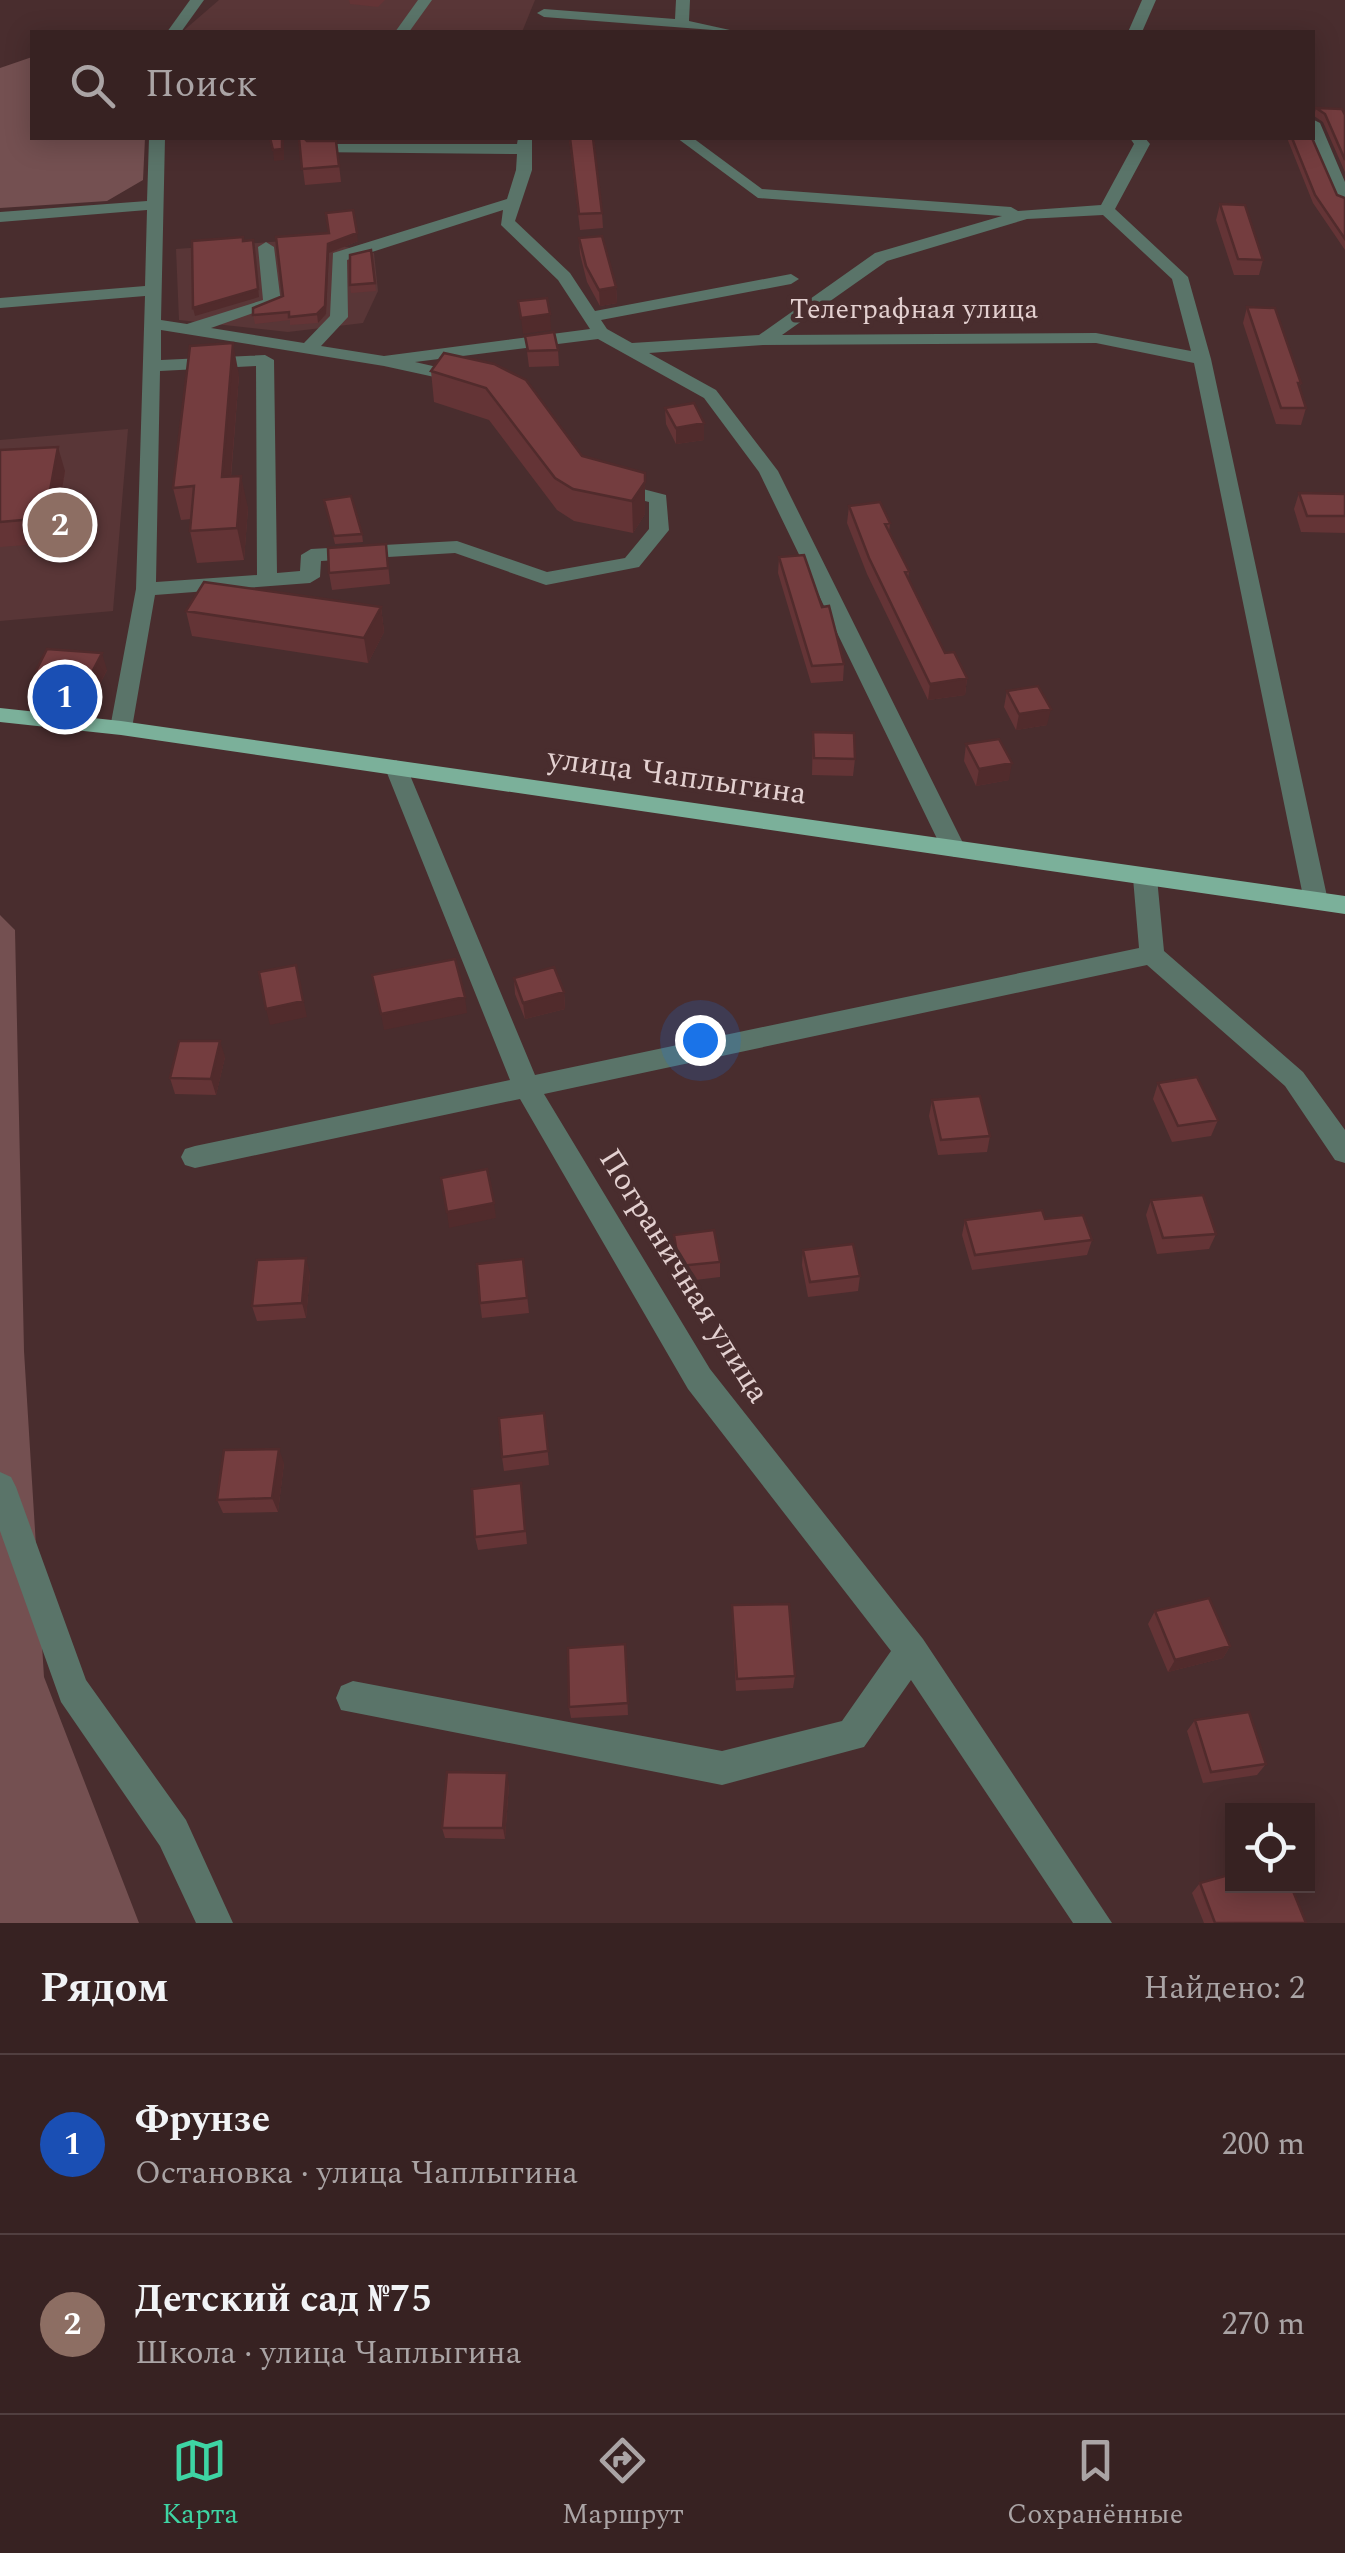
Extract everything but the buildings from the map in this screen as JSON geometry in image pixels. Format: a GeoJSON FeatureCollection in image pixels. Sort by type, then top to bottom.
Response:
{"type":"FeatureCollection","features":[{"type":"Feature","properties":{"kind":"main road","name":"улица Чаплыгина"},"geometry":{"type":"LineString","coordinates":[[0,715],[122,728],[1345,906]]}},
{"type":"Feature","properties":{"kind":"street"},"geometry":{"type":"LineString","coordinates":[[174,0],[193,3],[175,30]]}},
{"type":"Feature","properties":{"kind":"street"},"geometry":{"type":"LineString","coordinates":[[403,30],[425,0]]}},
{"type":"Feature","properties":{"kind":"street"},"geometry":{"type":"LineString","coordinates":[[682,24],[684,0]]}},
{"type":"Feature","properties":{"kind":"street"},"geometry":{"type":"LineString","coordinates":[[1136,30],[1149,0]]}},
{"type":"Feature","properties":{"kind":"street"},"geometry":{"type":"LineString","coordinates":[[539,30],[546,6],[720,30]]}},
{"type":"Feature","properties":{"kind":"street"},"geometry":{"type":"LineString","coordinates":[[1315,130],[1345,200]]}},
{"type":"Feature","properties":{"kind":"street"},"geometry":{"type":"LineString","coordinates":[[122,728],[146,589],[157,140]]}},
{"type":"Feature","properties":{"kind":"street"},"geometry":{"type":"LineString","coordinates":[[687,140],[758,193],[1026,214],[1107,210],[1180,277],[1202,358],[1316,901]]}},
{"type":"Feature","properties":{"kind":"street"},"geometry":{"type":"LineString","coordinates":[[1107,210],[1142,144],[1139,140]]}},
{"type":"Feature","properties":{"kind":"street"},"geometry":{"type":"LineString","coordinates":[[314,148],[525,143],[524,170],[507,222],[564,278],[596,325],[625,348],[710,394],[768,472],[954,849]]}},
{"type":"Feature","properties":{"kind":"street"},"geometry":{"type":"LineString","coordinates":[[308,348],[339,317],[339,258],[514,202]]}},
{"type":"Feature","properties":{"kind":"street"},"geometry":{"type":"LineString","coordinates":[[0,217],[153,204]]}},
{"type":"Feature","properties":{"kind":"street"},"geometry":{"type":"LineString","coordinates":[[763,340],[881,258],[1026,214]]}},
{"type":"Feature","properties":{"kind":"street"},"geometry":{"type":"LineString","coordinates":[[188,330],[272,303],[266,247]]}},
{"type":"Feature","properties":{"kind":"street"},"geometry":{"type":"LineString","coordinates":[[384,360],[596,325],[791,279]]}},
{"type":"Feature","properties":{"kind":"street"},"geometry":{"type":"LineString","coordinates":[[0,303],[55,290],[154,282]]}},
{"type":"Feature","properties":{"kind":"street"},"geometry":{"type":"LineString","coordinates":[[0,286],[55,290]]}},
{"type":"Feature","properties":{"kind":"street"},"geometry":{"type":"LineString","coordinates":[[154,324],[384,360],[487,384]]}},
{"type":"Feature","properties":{"kind":"street","name":"Телеграфная улица"},"geometry":{"type":"LineString","coordinates":[[625,348],[763,340],[1096,338],[1202,358]]}},
{"type":"Feature","properties":{"kind":"street"},"geometry":{"type":"LineString","coordinates":[[154,366],[265,360],[266,580]]}},
{"type":"Feature","properties":{"kind":"street"},"geometry":{"type":"LineString","coordinates":[[146,589],[310,577],[311,555],[457,547],[546,579],[632,563],[659,530],[659,499],[598,483]]}},
{"type":"Feature","properties":{"kind":"street","name":"Пограничная улица"},"geometry":{"type":"LineString","coordinates":[[396,768],[528,1088],[699,1379],[911,1650],[1094,1923]]}},
{"type":"Feature","properties":{"kind":"street"},"geometry":{"type":"LineString","coordinates":[[1145,878],[1152,955],[1294,1079],[1345,1152]]}},
{"type":"Feature","properties":{"kind":"street"},"geometry":{"type":"LineString","coordinates":[[195,1157],[1152,955]]}},
{"type":"Feature","properties":{"kind":"street"},"geometry":{"type":"LineString","coordinates":[[0,1487],[73,1690],[173,1833],[214,1923]]}},
{"type":"Feature","properties":{"kind":"street"},"geometry":{"type":"LineString","coordinates":[[353,1698],[722,1768],[852,1735],[911,1650]]}},
{"type":"Feature","properties":{"kind":"shaded area"},"geometry":{"type":"Polygon","coordinates":[[[219,0],[535,0],[523,30],[184,30],[219,0]]]}},
{"type":"Feature","properties":{"kind":"shaded area"},"geometry":{"type":"Polygon","coordinates":[[[30,58],[30,140],[145,140],[143,180],[107,201],[0,208],[0,68],[30,58]]]}},
{"type":"Feature","properties":{"kind":"shaded area"},"geometry":{"type":"Polygon","coordinates":[[[309,239],[374,253],[378,291],[363,323],[288,332],[179,320],[176,249],[309,239]]]}},
{"type":"Feature","properties":{"kind":"shaded area"},"geometry":{"type":"Polygon","coordinates":[[[128,429],[113,611],[0,621],[0,440],[128,429]]]}},
{"type":"Feature","properties":{"kind":"shaded area"},"geometry":{"type":"Polygon","coordinates":[[[0,915],[15,930],[24,1351],[44,1677],[139,1923],[0,1923],[0,915]]]}},
{"type":"Feature","properties":{"kind":"place","name":"Детский сад №75"},"geometry":{"type":"Point","coordinates":[60,525]}},
{"type":"Feature","properties":{"kind":"place","name":"Фрунзе"},"geometry":{"type":"Point","coordinates":[65,697]}}]}
